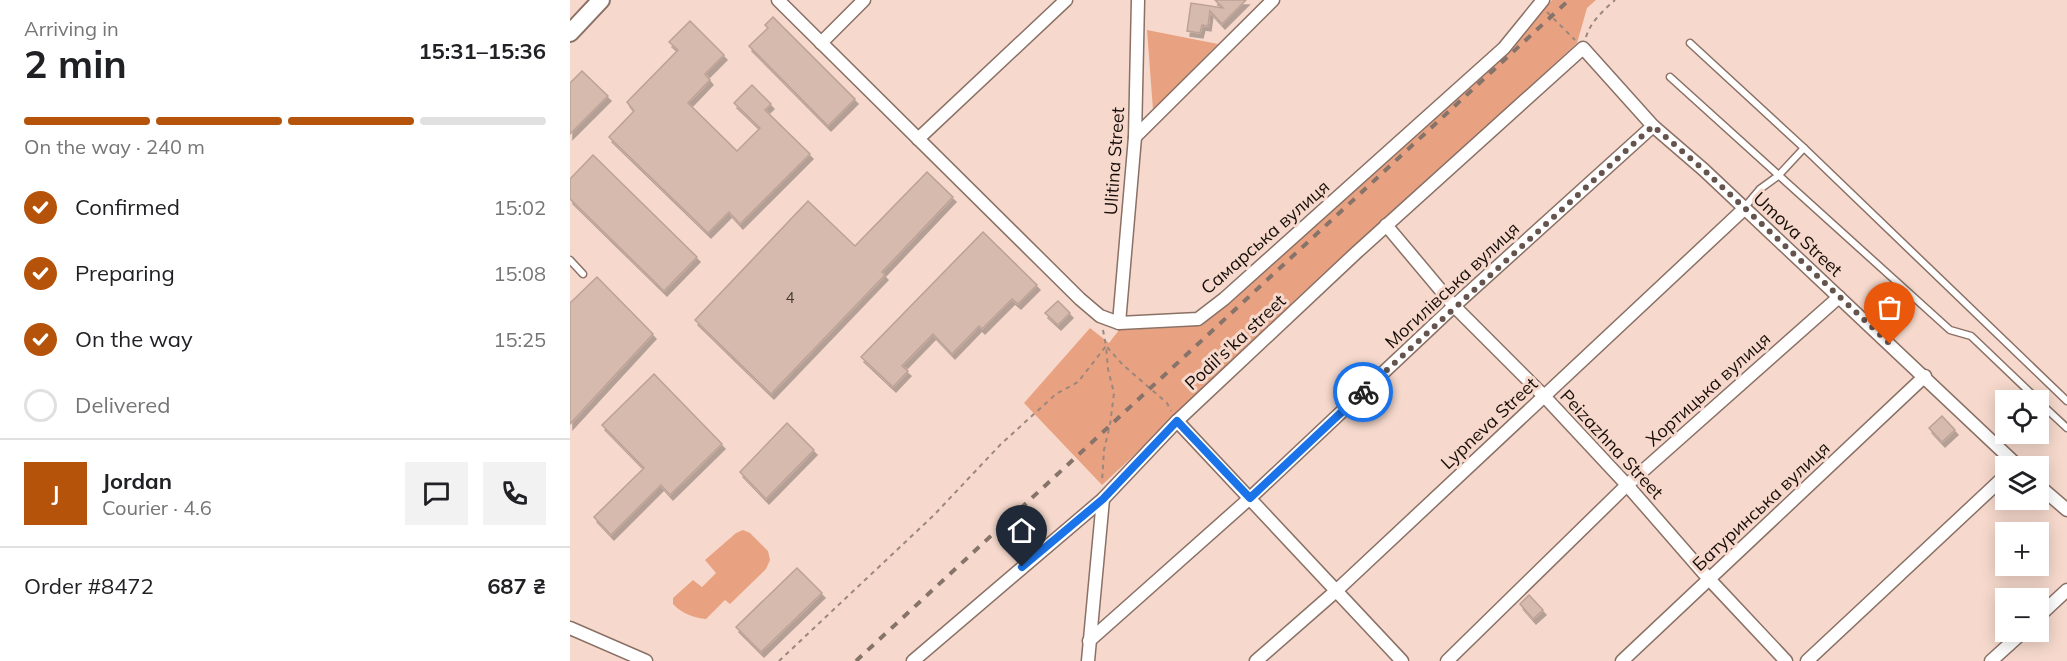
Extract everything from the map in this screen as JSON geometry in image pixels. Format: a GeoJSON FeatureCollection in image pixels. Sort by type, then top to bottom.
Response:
{"type":"FeatureCollection","features":[{"type":"Feature","properties":{"kind":"street"},"geometry":{"type":"LineString","coordinates":[[570,33],[601,0]]}},
{"type":"Feature","properties":{"kind":"street","name":"Самарська вулиця"},"geometry":{"type":"LineString","coordinates":[[778,0],[1080,299],[1100,316],[1119,323],[1198,319],[1224,299],[1504,48],[1541,2]]}},
{"type":"Feature","properties":{"kind":"street"},"geometry":{"type":"LineString","coordinates":[[821,43],[864,0]]}},
{"type":"Feature","properties":{"kind":"street"},"geometry":{"type":"LineString","coordinates":[[918,139],[1066,0]]}},
{"type":"Feature","properties":{"kind":"street","name":"Ulitina Street"},"geometry":{"type":"LineString","coordinates":[[1119,323],[1135,137],[1138,0]]}},
{"type":"Feature","properties":{"kind":"street"},"geometry":{"type":"LineString","coordinates":[[1135,137],[1273,0]]}},
{"type":"Feature","properties":{"kind":"street","name":"Umova Street"},"geometry":{"type":"LineString","coordinates":[[1583,48],[1653,126],[1704,170],[1925,376],[2007,456]]}},
{"type":"Feature","properties":{"kind":"street","name":"Podil's'ka street"},"geometry":{"type":"LineString","coordinates":[[913,661],[1103,499],[1177,421],[1386,225],[1583,48]]}},
{"type":"Feature","properties":{"kind":"street","name":"Могилівська вулиця"},"geometry":{"type":"LineString","coordinates":[[1089,641],[1250,498],[1454,306],[1653,126]]}},
{"type":"Feature","properties":{"kind":"street","name":"Lypneva Street"},"geometry":{"type":"LineString","coordinates":[[1256,661],[1336,591],[1744,209]]}},
{"type":"Feature","properties":{"kind":"street","name":"Peizazhna Street"},"geometry":{"type":"LineString","coordinates":[[1386,225],[1454,306],[1544,396],[1786,661]]}},
{"type":"Feature","properties":{"kind":"street","name":"Хортицька вулиця"},"geometry":{"type":"LineString","coordinates":[[1447,661],[1627,486],[1839,297]]}},
{"type":"Feature","properties":{"kind":"street","name":"Батуринська вулиця"},"geometry":{"type":"LineString","coordinates":[[1622,661],[1925,376]]}},
{"type":"Feature","properties":{"kind":"street"},"geometry":{"type":"LineString","coordinates":[[1177,421],[1402,661]]}},
{"type":"Feature","properties":{"kind":"street"},"geometry":{"type":"LineString","coordinates":[[1807,661],[1995,485]]}},
{"type":"Feature","properties":{"kind":"street"},"geometry":{"type":"LineString","coordinates":[[2049,494],[2067,510]]}},
{"type":"Feature","properties":{"kind":"street"},"geometry":{"type":"LineString","coordinates":[[1088,661],[1103,499]]}},
{"type":"Feature","properties":{"kind":"street"},"geometry":{"type":"LineString","coordinates":[[2049,607],[2067,590]]}},
{"type":"Feature","properties":{"kind":"street"},"geometry":{"type":"LineString","coordinates":[[570,628],[646,661]]}},
{"type":"Feature","properties":{"kind":"street"},"geometry":{"type":"LineString","coordinates":[[1991,661],[2012,642]]}},
{"type":"Feature","properties":{"kind":"lane"},"geometry":{"type":"LineString","coordinates":[[1690,43],[1804,148],[2067,401]]}},
{"type":"Feature","properties":{"kind":"lane"},"geometry":{"type":"LineString","coordinates":[[1670,77],[1950,330],[1971,336],[2027,390]]}},
{"type":"Feature","properties":{"kind":"lane"},"geometry":{"type":"LineString","coordinates":[[1744,209],[1760,189],[1778,176],[1804,148]]}},
{"type":"Feature","properties":{"kind":"lane"},"geometry":{"type":"LineString","coordinates":[[570,260],[583,274]]}},
{"type":"Feature","properties":{"kind":"lane"},"geometry":{"type":"LineString","coordinates":[[2049,411],[2067,428]]}},
{"type":"Feature","properties":{"kind":"path"},"geometry":{"type":"LineString","coordinates":[[1583,48],[1589,27],[1615,0]]}},
{"type":"Feature","properties":{"kind":"path"},"geometry":{"type":"LineString","coordinates":[[1541,2],[1583,48]]}},
{"type":"Feature","properties":{"kind":"path"},"geometry":{"type":"LineString","coordinates":[[1100,316],[1114,393],[1104,450],[1103,499]]}},
{"type":"Feature","properties":{"kind":"path"},"geometry":{"type":"LineString","coordinates":[[1106,345],[1123,364],[1167,403],[1177,421]]}},
{"type":"Feature","properties":{"kind":"path"},"geometry":{"type":"LineString","coordinates":[[779,661],[934,515],[1001,444],[1056,394],[1078,382],[1106,345]]}},
{"type":"Feature","properties":{"kind":"shaded area"},"geometry":{"type":"Polygon","coordinates":[[[1552,0],[1596,0],[1587,8],[1577,43],[1102,485],[1024,403],[1090,328],[1109,343],[1119,330],[1184,327],[1219,312],[1552,0]]]}},
{"type":"Feature","properties":{"kind":"shaded area"},"geometry":{"type":"Polygon","coordinates":[[[1147,30],[1218,44],[1153,110],[1147,30]]]}},
{"type":"Feature","properties":{"kind":"shaded area"},"geometry":{"type":"Polygon","coordinates":[[[743,530],[750,533],[768,551],[770,560],[766,569],[730,604],[725,600],[706,619],[697,618],[676,607],[673,604],[673,598],[693,580],[702,587],[716,573],[705,560],[736,533],[743,530]]]}},
{"type":"Feature","properties":{"kind":"building"},"geometry":{"type":"Polygon","coordinates":[[[1215,0],[1246,0],[1222,24],[1210,11],[1208,26],[1202,25],[1200,33],[1187,31],[1191,3],[1223,8],[1215,0]]]}},
{"type":"Feature","properties":{"kind":"building"},"geometry":{"type":"Polygon","coordinates":[[[773,17],[855,99],[828,126],[749,46],[768,28],[765,25],[773,17]]]}},
{"type":"Feature","properties":{"kind":"building"},"geometry":{"type":"Polygon","coordinates":[[[690,21],[724,55],[705,74],[710,80],[688,103],[737,151],[760,128],[734,103],[752,85],[771,104],[765,110],[810,154],[740,224],[729,212],[708,233],[609,137],[634,111],[627,102],[678,50],[669,42],[690,21]]]}},
{"type":"Feature","properties":{"kind":"building"},"geometry":{"type":"Polygon","coordinates":[[[582,71],[608,96],[570,134],[570,83],[582,71]]]}},
{"type":"Feature","properties":{"kind":"building"},"geometry":{"type":"Polygon","coordinates":[[[593,155],[697,257],[664,291],[570,199],[570,179],[593,155]]]}},
{"type":"Feature","properties":{"kind":"building"},"geometry":{"type":"Polygon","coordinates":[[[927,172],[953,197],[882,272],[885,275],[771,394],[695,320],[808,201],[855,246],[927,172]]]}},
{"type":"Feature","properties":{"kind":"building"},"geometry":{"type":"Polygon","coordinates":[[[983,232],[1037,285],[1018,304],[1012,299],[982,329],[979,326],[952,354],[933,334],[902,366],[908,371],[893,387],[861,357],[983,232]]]}},
{"type":"Feature","properties":{"kind":"building"},"geometry":{"type":"Polygon","coordinates":[[[597,277],[653,334],[570,424],[570,303],[597,277]]]}},
{"type":"Feature","properties":{"kind":"building"},"geometry":{"type":"Polygon","coordinates":[[[1058,301],[1070,313],[1058,325],[1045,313],[1058,301]]]}},
{"type":"Feature","properties":{"kind":"building"},"geometry":{"type":"Polygon","coordinates":[[[654,374],[722,444],[670,495],[661,485],[611,535],[594,517],[644,468],[602,425],[654,374]]]}},
{"type":"Feature","properties":{"kind":"building"},"geometry":{"type":"Polygon","coordinates":[[[1942,416],[1955,430],[1942,442],[1929,428],[1942,416]]]}},
{"type":"Feature","properties":{"kind":"building"},"geometry":{"type":"Polygon","coordinates":[[[787,423],[814,450],[766,499],[740,472],[787,423]]]}},
{"type":"Feature","properties":{"kind":"building"},"geometry":{"type":"Polygon","coordinates":[[[797,568],[822,593],[761,652],[736,627],[797,568]]]}},
{"type":"Feature","properties":{"kind":"building"},"geometry":{"type":"Polygon","coordinates":[[[1529,595],[1543,610],[1533,619],[1520,604],[1529,595]]]}},
{"type":"Feature","properties":{"kind":"railway"},"geometry":{"type":"LineString","coordinates":[[856,661],[1569,0]]}},
{"type":"Feature","properties":{"kind":"way so far"},"geometry":{"type":"LineString","coordinates":[[1363,392],[1454,306],[1653,126],[1704,170],[1890,344]]}},
{"type":"Feature","properties":{"kind":"route"},"geometry":{"type":"LineString","coordinates":[[1022,567],[1103,499],[1177,421],[1250,498],[1363,392]]}}]}
